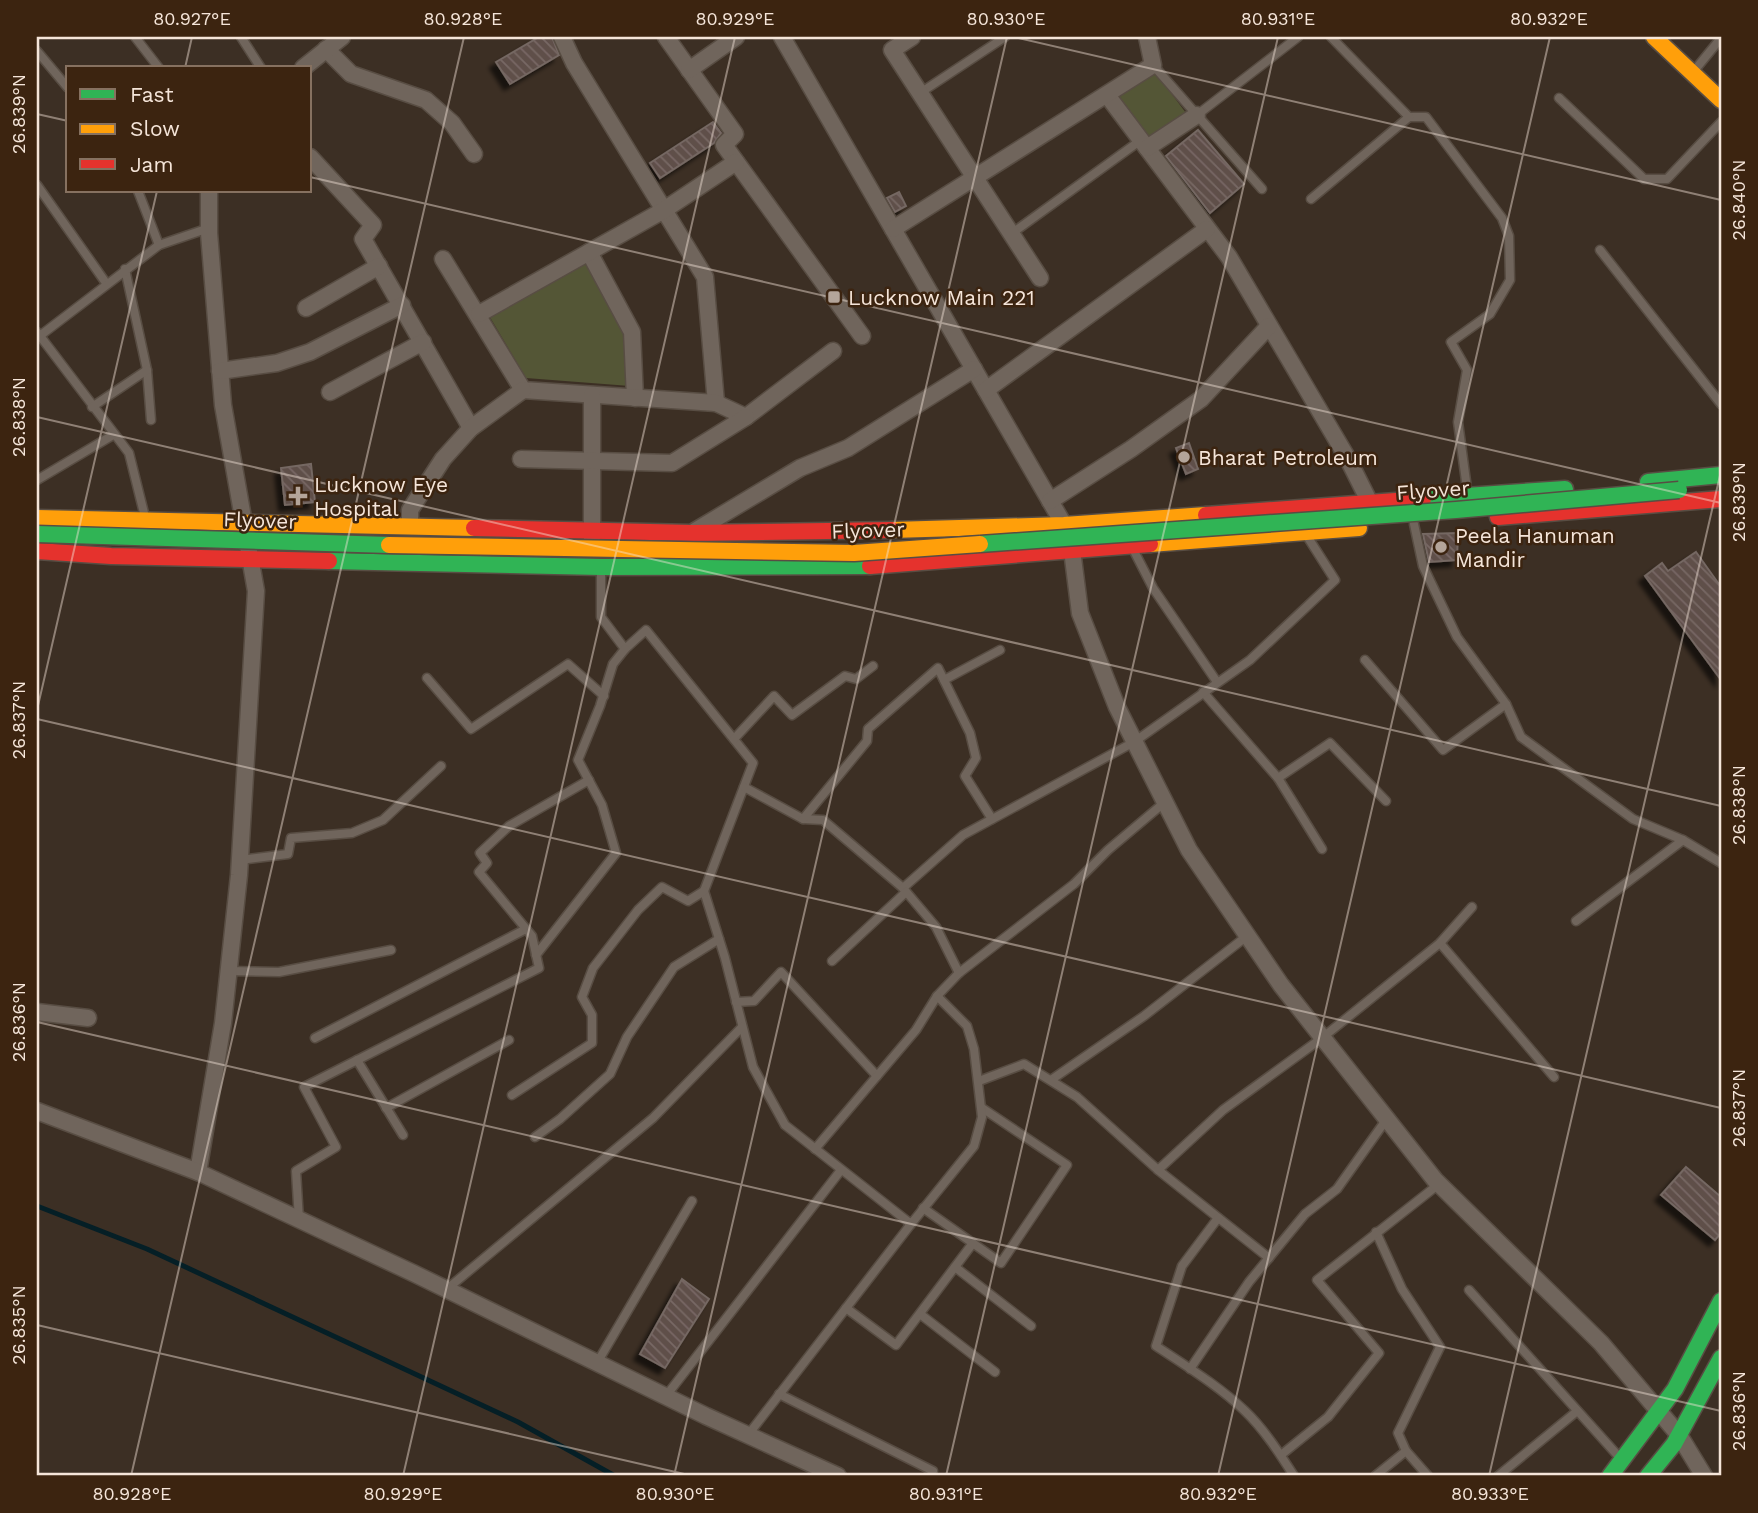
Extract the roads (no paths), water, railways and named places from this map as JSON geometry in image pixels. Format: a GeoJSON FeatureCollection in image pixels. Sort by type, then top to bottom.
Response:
{"type":"FeatureCollection","features":[{"type":"Feature","properties":{"kind":"main road"},"geometry":{"type":"LineString","coordinates":[[1654,37],[1721,100]]}},
{"type":"Feature","properties":{"kind":"main road"},"geometry":{"type":"LineString","coordinates":[[37,518],[693,533],[1064,525],[1721,477]]}},
{"type":"Feature","properties":{"kind":"main road","name":"Flyover"},"geometry":{"type":"LineString","coordinates":[[1698,489],[1721,477]]}},
{"type":"Feature","properties":{"kind":"main road","name":"Flyover"},"geometry":{"type":"LineString","coordinates":[[37,534],[363,544],[854,553],[1442,511],[1679,490],[1698,489],[1721,496]]}},
{"type":"Feature","properties":{"kind":"main road"},"geometry":{"type":"LineString","coordinates":[[37,551],[111,556],[252,557],[601,567],[856,567],[1414,524],[1721,496]]}},
{"type":"Feature","properties":{"kind":"main road"},"geometry":{"type":"LineString","coordinates":[[1610,1476],[1675,1389],[1721,1301]]}},
{"type":"Feature","properties":{"kind":"main road"},"geometry":{"type":"LineString","coordinates":[[1648,1476],[1679,1435],[1721,1358]]}},
{"type":"Feature","properties":{"kind":"street"},"geometry":{"type":"LineString","coordinates":[[305,66],[342,37]]}},
{"type":"Feature","properties":{"kind":"street"},"geometry":{"type":"LineString","coordinates":[[562,37],[574,63],[705,276],[716,403]]}},
{"type":"Feature","properties":{"kind":"street"},"geometry":{"type":"LineString","coordinates":[[666,37],[735,134],[723,145],[862,335]]}},
{"type":"Feature","properties":{"kind":"street"},"geometry":{"type":"LineString","coordinates":[[690,70],[736,37]]}},
{"type":"Feature","properties":{"kind":"street"},"geometry":{"type":"LineString","coordinates":[[782,37],[1064,525],[1072,550],[1080,613],[1116,707],[1189,850],[1281,985],[1438,1184],[1601,1343],[1679,1435],[1704,1476]]}},
{"type":"Feature","properties":{"kind":"street"},"geometry":{"type":"LineString","coordinates":[[912,37],[892,50],[1040,278]]}},
{"type":"Feature","properties":{"kind":"street"},"geometry":{"type":"LineString","coordinates":[[893,229],[1153,65],[1147,37]]}},
{"type":"Feature","properties":{"kind":"street"},"geometry":{"type":"LineString","coordinates":[[326,49],[351,74],[426,100],[452,123],[474,154]]}},
{"type":"Feature","properties":{"kind":"street"},"geometry":{"type":"LineString","coordinates":[[1107,94],[1228,257],[1348,459],[1370,503],[1375,527]]}},
{"type":"Feature","properties":{"kind":"street"},"geometry":{"type":"LineString","coordinates":[[1144,144],[1197,115]]}},
{"type":"Feature","properties":{"kind":"street"},"geometry":{"type":"LineString","coordinates":[[312,159],[373,225],[363,239],[471,428]]}},
{"type":"Feature","properties":{"kind":"street"},"geometry":{"type":"LineString","coordinates":[[479,314],[664,210],[736,163]]}},
{"type":"Feature","properties":{"kind":"street"},"geometry":{"type":"LineString","coordinates":[[198,1172],[229,971],[240,860],[256,591],[223,405],[209,228],[209,192]]}},
{"type":"Feature","properties":{"kind":"street"},"geometry":{"type":"LineString","coordinates":[[986,390],[1207,229]]}},
{"type":"Feature","properties":{"kind":"street"},"geometry":{"type":"LineString","coordinates":[[589,252],[632,332],[635,398]]}},
{"type":"Feature","properties":{"kind":"street"},"geometry":{"type":"LineString","coordinates":[[443,259],[523,390]]}},
{"type":"Feature","properties":{"kind":"street"},"geometry":{"type":"LineString","coordinates":[[306,308],[379,266]]}},
{"type":"Feature","properties":{"kind":"street"},"geometry":{"type":"LineString","coordinates":[[220,372],[278,363],[310,352],[402,305]]}},
{"type":"Feature","properties":{"kind":"street"},"geometry":{"type":"LineString","coordinates":[[1051,501],[1132,449],[1201,399],[1269,326]]}},
{"type":"Feature","properties":{"kind":"street"},"geometry":{"type":"LineString","coordinates":[[330,392],[423,342]]}},
{"type":"Feature","properties":{"kind":"street"},"geometry":{"type":"LineString","coordinates":[[521,459],[672,463],[746,418],[833,351]]}},
{"type":"Feature","properties":{"kind":"street"},"geometry":{"type":"LineString","coordinates":[[693,533],[800,468],[848,448],[974,369]]}},
{"type":"Feature","properties":{"kind":"street"},"geometry":{"type":"LineString","coordinates":[[410,525],[410,510],[443,459],[471,428],[523,390],[716,403],[746,418]]}},
{"type":"Feature","properties":{"kind":"street"},"geometry":{"type":"LineString","coordinates":[[592,394],[590,530],[594,555],[601,567]]}},
{"type":"Feature","properties":{"kind":"street"},"geometry":{"type":"LineString","coordinates":[[37,1012],[88,1018]]}},
{"type":"Feature","properties":{"kind":"street"},"geometry":{"type":"LineString","coordinates":[[37,1111],[198,1172],[838,1476]]}},
{"type":"Feature","properties":{"kind":"lane"},"geometry":{"type":"LineString","coordinates":[[135,37],[157,66]]}},
{"type":"Feature","properties":{"kind":"lane"},"geometry":{"type":"LineString","coordinates":[[920,93],[1005,37]]}},
{"type":"Feature","properties":{"kind":"lane"},"geometry":{"type":"LineString","coordinates":[[1197,115],[1298,37]]}},
{"type":"Feature","properties":{"kind":"lane"},"geometry":{"type":"LineString","coordinates":[[1331,37],[1409,117]]}},
{"type":"Feature","properties":{"kind":"lane"},"geometry":{"type":"LineString","coordinates":[[245,38],[260,66]]}},
{"type":"Feature","properties":{"kind":"lane"},"geometry":{"type":"LineString","coordinates":[[1692,73],[1721,38]]}},
{"type":"Feature","properties":{"kind":"lane"},"geometry":{"type":"LineString","coordinates":[[37,51],[66,86]]}},
{"type":"Feature","properties":{"kind":"lane"},"geometry":{"type":"LineString","coordinates":[[1153,65],[1262,189]]}},
{"type":"Feature","properties":{"kind":"lane"},"geometry":{"type":"LineString","coordinates":[[1559,98],[1644,179],[1667,178],[1721,122]]}},
{"type":"Feature","properties":{"kind":"lane"},"geometry":{"type":"LineString","coordinates":[[1311,199],[1409,117],[1426,117],[1502,218],[1509,236],[1510,280],[1490,314],[1451,342],[1467,370],[1458,422],[1468,496]]}},
{"type":"Feature","properties":{"kind":"lane"},"geometry":{"type":"LineString","coordinates":[[1011,234],[1144,144]]}},
{"type":"Feature","properties":{"kind":"lane"},"geometry":{"type":"LineString","coordinates":[[37,185],[106,283]]}},
{"type":"Feature","properties":{"kind":"lane"},"geometry":{"type":"LineString","coordinates":[[138,192],[159,245]]}},
{"type":"Feature","properties":{"kind":"lane"},"geometry":{"type":"LineString","coordinates":[[146,520],[129,453],[38,335],[159,245],[209,228]]}},
{"type":"Feature","properties":{"kind":"lane"},"geometry":{"type":"LineString","coordinates":[[1600,250],[1721,404]]}},
{"type":"Feature","properties":{"kind":"lane"},"geometry":{"type":"LineString","coordinates":[[125,269],[147,370],[151,420]]}},
{"type":"Feature","properties":{"kind":"lane"},"geometry":{"type":"LineString","coordinates":[[92,407],[147,370]]}},
{"type":"Feature","properties":{"kind":"lane"},"geometry":{"type":"LineString","coordinates":[[37,480],[113,435]]}},
{"type":"Feature","properties":{"kind":"lane"},"geometry":{"type":"LineString","coordinates":[[1414,524],[1423,566],[1457,637],[1506,704],[1521,737],[1633,819],[1683,840],[1721,863]]}},
{"type":"Feature","properties":{"kind":"lane"},"geometry":{"type":"LineString","coordinates":[[832,961],[963,835],[1134,742],[1250,660],[1335,580],[1304,532]]}},
{"type":"Feature","properties":{"kind":"lane"},"geometry":{"type":"LineString","coordinates":[[1131,546],[1153,588],[1217,682]]}},
{"type":"Feature","properties":{"kind":"lane"},"geometry":{"type":"LineString","coordinates":[[601,567],[601,617],[625,649]]}},
{"type":"Feature","properties":{"kind":"lane"},"geometry":{"type":"LineString","coordinates":[[512,1096],[592,1043],[592,1014],[582,998],[593,968],[638,910],[662,887],[688,901],[704,891],[754,763],[646,631],[625,649],[613,664],[604,696],[578,760],[602,805],[615,853],[536,955]]}},
{"type":"Feature","properties":{"kind":"lane"},"geometry":{"type":"LineString","coordinates":[[944,680],[1000,650]]}},
{"type":"Feature","properties":{"kind":"lane"},"geometry":{"type":"LineString","coordinates":[[1365,660],[1443,750],[1506,704]]}},
{"type":"Feature","properties":{"kind":"lane"},"geometry":{"type":"LineString","coordinates":[[427,678],[471,729],[568,664],[604,696]]}},
{"type":"Feature","properties":{"kind":"lane"},"geometry":{"type":"LineString","coordinates":[[734,738],[774,696],[792,715],[845,676],[856,679],[873,666]]}},
{"type":"Feature","properties":{"kind":"lane"},"geometry":{"type":"LineString","coordinates":[[803,819],[867,741],[868,729],[938,668],[970,733],[976,758],[965,776],[992,819]]}},
{"type":"Feature","properties":{"kind":"lane"},"geometry":{"type":"LineString","coordinates":[[1203,692],[1278,778],[1322,849]]}},
{"type":"Feature","properties":{"kind":"lane"},"geometry":{"type":"LineString","coordinates":[[1278,778],[1331,743],[1387,801]]}},
{"type":"Feature","properties":{"kind":"lane"},"geometry":{"type":"LineString","coordinates":[[240,860],[288,854],[291,838],[352,833],[383,820],[441,766]]}},
{"type":"Feature","properties":{"kind":"lane"},"geometry":{"type":"LineString","coordinates":[[299,1220],[296,1171],[336,1147],[304,1087],[539,968],[532,936],[479,872],[487,863],[480,853],[509,826],[589,780]]}},
{"type":"Feature","properties":{"kind":"lane"},"geometry":{"type":"LineString","coordinates":[[744,787],[803,819],[823,820],[905,890],[936,927],[958,973]]}},
{"type":"Feature","properties":{"kind":"lane"},"geometry":{"type":"LineString","coordinates":[[815,1149],[916,1030],[937,996],[958,973],[1074,884],[1108,850],[1165,802]]}},
{"type":"Feature","properties":{"kind":"lane"},"geometry":{"type":"LineString","coordinates":[[1576,921],[1683,840]]}},
{"type":"Feature","properties":{"kind":"lane"},"geometry":{"type":"LineString","coordinates":[[704,891],[753,1067],[785,1125],[911,1224]]}},
{"type":"Feature","properties":{"kind":"lane"},"geometry":{"type":"LineString","coordinates":[[1158,1170],[1223,1110],[1322,1038],[1440,943],[1472,907]]}},
{"type":"Feature","properties":{"kind":"lane"},"geometry":{"type":"LineString","coordinates":[[315,1038],[526,929]]}},
{"type":"Feature","properties":{"kind":"lane"},"geometry":{"type":"LineString","coordinates":[[1051,1080],[1144,1016],[1247,936]]}},
{"type":"Feature","properties":{"kind":"lane"},"geometry":{"type":"LineString","coordinates":[[534,1137],[560,1119],[610,1074],[626,1037],[674,967],[719,939]]}},
{"type":"Feature","properties":{"kind":"lane"},"geometry":{"type":"LineString","coordinates":[[1440,943],[1554,1077]]}},
{"type":"Feature","properties":{"kind":"lane"},"geometry":{"type":"LineString","coordinates":[[229,971],[279,972],[391,950]]}},
{"type":"Feature","properties":{"kind":"lane"},"geometry":{"type":"LineString","coordinates":[[736,1002],[754,1001],[781,972],[877,1076]]}},
{"type":"Feature","properties":{"kind":"lane"},"geometry":{"type":"LineString","coordinates":[[748,1435],[974,1146],[982,1108],[974,1049],[967,1027],[937,996]]}},
{"type":"Feature","properties":{"kind":"lane"},"geometry":{"type":"LineString","coordinates":[[447,1289],[653,1118],[742,1027]]}},
{"type":"Feature","properties":{"kind":"lane"},"geometry":{"type":"LineString","coordinates":[[386,1108],[509,1040]]}},
{"type":"Feature","properties":{"kind":"lane"},"geometry":{"type":"LineString","coordinates":[[357,1060],[403,1135]]}},
{"type":"Feature","properties":{"kind":"lane"},"geometry":{"type":"LineString","coordinates":[[979,1081],[1024,1064],[1051,1080],[1077,1097],[1158,1170],[1269,1258]]}},
{"type":"Feature","properties":{"kind":"lane"},"geometry":{"type":"LineString","coordinates":[[923,1209],[1001,1263],[1067,1165],[982,1108]]}},
{"type":"Feature","properties":{"kind":"lane"},"geometry":{"type":"LineString","coordinates":[[1191,1369],[1249,1282],[1305,1214],[1337,1189],[1386,1120]]}},
{"type":"Feature","properties":{"kind":"lane"},"geometry":{"type":"LineString","coordinates":[[666,1396],[841,1170]]}},
{"type":"Feature","properties":{"kind":"lane"},"geometry":{"type":"LineString","coordinates":[[1281,1455],[1328,1417],[1379,1353],[1317,1280],[1438,1184]]}},
{"type":"Feature","properties":{"kind":"lane"},"geometry":{"type":"LineString","coordinates":[[597,1363],[692,1201]]}},
{"type":"Feature","properties":{"kind":"lane"},"geometry":{"type":"LineString","coordinates":[[1218,1218],[1182,1266],[1156,1346],[1246,1411],[1294,1476]]}},
{"type":"Feature","properties":{"kind":"lane"},"geometry":{"type":"LineString","coordinates":[[1376,1232],[1402,1290],[1440,1348],[1398,1433],[1406,1451],[1428,1476]]}},
{"type":"Feature","properties":{"kind":"lane"},"geometry":{"type":"LineString","coordinates":[[846,1308],[896,1345],[973,1243]]}},
{"type":"Feature","properties":{"kind":"lane"},"geometry":{"type":"LineString","coordinates":[[955,1267],[1031,1325]]}},
{"type":"Feature","properties":{"kind":"lane"},"geometry":{"type":"LineString","coordinates":[[1469,1290],[1622,1461]]}},
{"type":"Feature","properties":{"kind":"lane"},"geometry":{"type":"LineString","coordinates":[[920,1314],[995,1372]]}},
{"type":"Feature","properties":{"kind":"lane"},"geometry":{"type":"LineString","coordinates":[[779,1394],[933,1471]]}},
{"type":"Feature","properties":{"kind":"lane"},"geometry":{"type":"LineString","coordinates":[[1498,1476],[1576,1412]]}},
{"type":"Feature","properties":{"kind":"lane"},"geometry":{"type":"LineString","coordinates":[[1375,1476],[1406,1451]]}},
{"type":"Feature","properties":{"kind":"waterway"},"geometry":{"type":"LineString","coordinates":[[37,1206],[147,1249],[518,1422],[615,1476]]}},
{"type":"Feature","properties":{"kind":"place","name":"Lucknow Main 221"},"geometry":{"type":"Point","coordinates":[834,297]}},
{"type":"Feature","properties":{"kind":"place","name":"Bharat Petroleum"},"geometry":{"type":"Point","coordinates":[1184,457]}},
{"type":"Feature","properties":{"kind":"place","name":"Lucknow Eye Hospital"},"geometry":{"type":"Point","coordinates":[298,496]}},
{"type":"Feature","properties":{"kind":"place","name":"Peela Hanuman Mandir"},"geometry":{"type":"Point","coordinates":[1441,547]}}]}
